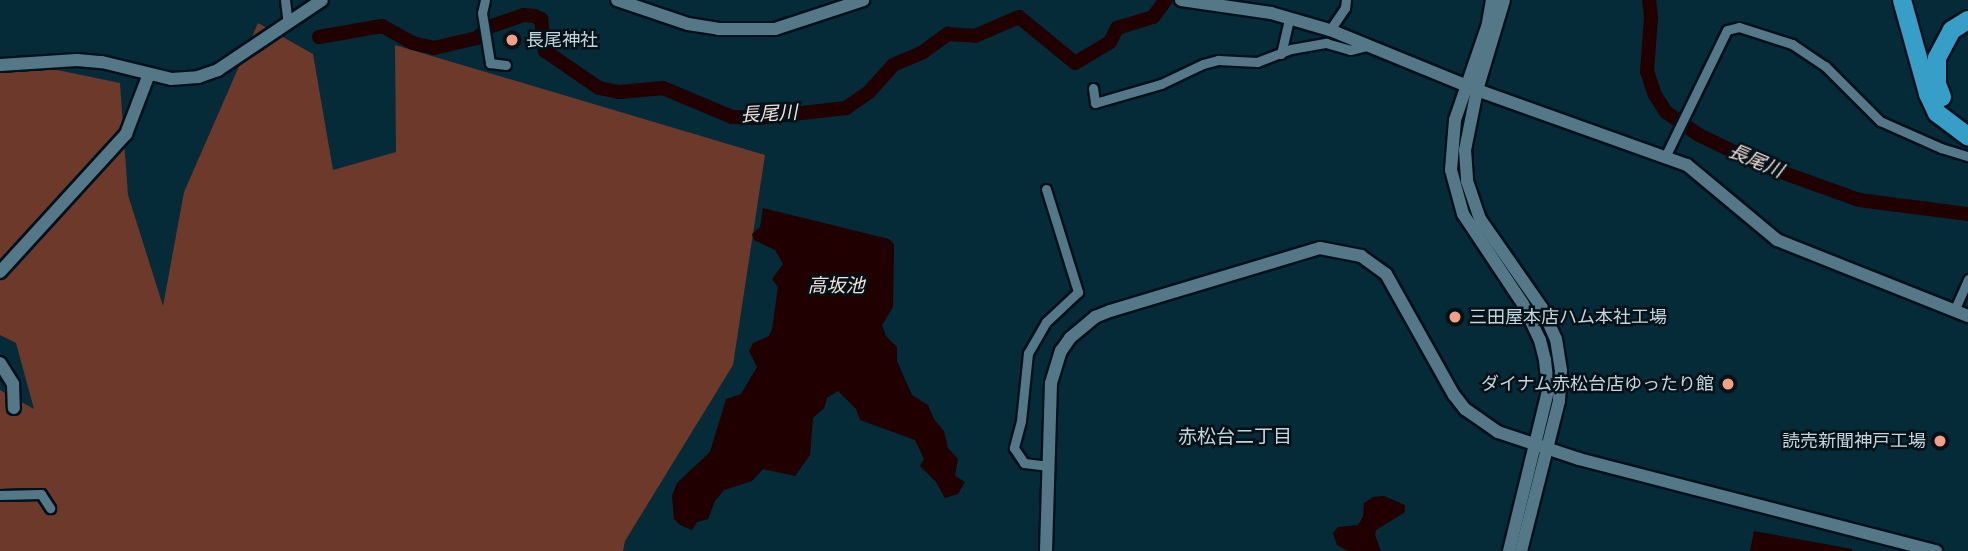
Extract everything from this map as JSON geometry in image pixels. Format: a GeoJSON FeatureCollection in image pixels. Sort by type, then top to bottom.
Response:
{"type":"FeatureCollection","features":[{"type":"Feature","properties":{"kind":"highway"},"geometry":{"type":"LineString","coordinates":[[1902,0],[1928,94],[1937,113],[1968,136]]}},
{"type":"Feature","properties":{"kind":"highway"},"geometry":{"type":"LineString","coordinates":[[1968,20],[1944,40],[1936,68],[1937,84],[1943,100],[1968,125]]}},
{"type":"Feature","properties":{"kind":"street"},"geometry":{"type":"LineString","coordinates":[[285,0],[288,23]]}},
{"type":"Feature","properties":{"kind":"street"},"geometry":{"type":"LineString","coordinates":[[0,65],[76,60],[102,62],[171,79],[198,77],[218,69],[322,0]]}},
{"type":"Feature","properties":{"kind":"street"},"geometry":{"type":"LineString","coordinates":[[485,0],[482,13],[490,63],[506,65]]}},
{"type":"Feature","properties":{"kind":"street"},"geometry":{"type":"LineString","coordinates":[[617,0],[679,22],[718,29],[775,29],[863,0]]}},
{"type":"Feature","properties":{"kind":"street"},"geometry":{"type":"LineString","coordinates":[[1181,0],[1289,18],[1330,30],[1471,88],[1687,165],[1777,240],[1968,316]]}},
{"type":"Feature","properties":{"kind":"street"},"geometry":{"type":"LineString","coordinates":[[1330,30],[1340,19],[1346,0]]}},
{"type":"Feature","properties":{"kind":"street"},"geometry":{"type":"LineString","coordinates":[[1492,0],[1471,88],[1465,150],[1471,199],[1480,219],[1542,308],[1556,339],[1561,371],[1560,391],[1509,551]]}},
{"type":"Feature","properties":{"kind":"street"},"geometry":{"type":"LineString","coordinates":[[1471,88],[1504,0]]}},
{"type":"Feature","properties":{"kind":"street"},"geometry":{"type":"LineString","coordinates":[[1281,54],[1289,18]]}},
{"type":"Feature","properties":{"kind":"street"},"geometry":{"type":"LineString","coordinates":[[1665,157],[1727,30],[1745,28],[1792,44],[1825,66],[1880,121],[1941,148],[1968,156]]}},
{"type":"Feature","properties":{"kind":"street"},"geometry":{"type":"LineString","coordinates":[[1093,88],[1095,103],[1161,84],[1203,64],[1229,59],[1257,62],[1326,43],[1350,50],[1367,46]]}},
{"type":"Feature","properties":{"kind":"street"},"geometry":{"type":"LineString","coordinates":[[0,272],[126,134],[149,74]]}},
{"type":"Feature","properties":{"kind":"street"},"geometry":{"type":"LineString","coordinates":[[1046,189],[1078,292],[1046,322],[1028,353],[1021,421],[1014,448],[1024,463],[1049,466]]}},
{"type":"Feature","properties":{"kind":"street"},"geometry":{"type":"LineString","coordinates":[[1046,551],[1054,368],[1061,351],[1082,326],[1110,311],[1320,248],[1361,256],[1386,274],[1454,395],[1465,409],[1498,432],[1541,448],[1936,551]]}},
{"type":"Feature","properties":{"kind":"street"},"geometry":{"type":"LineString","coordinates":[[1954,310],[1968,279]]}},
{"type":"Feature","properties":{"kind":"street"},"geometry":{"type":"LineString","coordinates":[[0,363],[13,384],[14,408]]}},
{"type":"Feature","properties":{"kind":"street"},"geometry":{"type":"LineString","coordinates":[[1521,551],[1541,448]]}},
{"type":"Feature","properties":{"kind":"street"},"geometry":{"type":"LineString","coordinates":[[0,495],[41,494],[50,508]]}},
{"type":"Feature","properties":{"kind":"shaded area"},"geometry":{"type":"Polygon","coordinates":[[[258,23],[313,54],[333,170],[396,152],[395,45],[765,155],[733,365],[625,541],[623,551],[0,551],[0,390],[34,409],[16,343],[0,335],[0,69],[43,67],[120,83],[128,195],[163,306],[184,192],[258,23]]]}},
{"type":"Feature","properties":{"kind":"water","name":"高坂池"},"geometry":{"type":"Polygon","coordinates":[[[763,208],[889,239],[894,244],[893,307],[882,325],[886,336],[897,347],[897,361],[912,395],[928,405],[934,419],[944,431],[948,448],[958,459],[955,476],[965,482],[958,494],[945,498],[936,482],[920,466],[924,459],[915,440],[860,420],[856,409],[838,391],[827,398],[824,408],[813,418],[810,455],[795,476],[763,469],[752,481],[724,490],[715,501],[708,519],[697,522],[692,530],[674,519],[672,496],[677,483],[710,452],[726,399],[741,394],[757,367],[749,351],[753,343],[769,336],[772,329],[778,287],[772,279],[783,264],[775,250],[754,240],[752,234],[760,227],[763,208]]]}},
{"type":"Feature","properties":{"kind":"water"},"geometry":{"type":"Polygon","coordinates":[[[1384,496],[1405,505],[1405,512],[1376,530],[1375,535],[1381,551],[1348,551],[1337,545],[1333,533],[1338,527],[1358,525],[1363,517],[1364,503],[1373,497],[1384,496]]]}},
{"type":"Feature","properties":{"kind":"water"},"geometry":{"type":"Polygon","coordinates":[[[1754,531],[1852,549],[1852,551],[1750,551],[1754,531]]]}},
{"type":"Feature","properties":{"kind":"waterway","name":"長尾川"},"geometry":{"type":"LineString","coordinates":[[319,37],[382,26],[413,43],[434,48],[477,38],[489,27],[524,15],[534,16],[541,19],[545,51],[599,88],[620,92],[663,88],[732,117],[756,118],[846,108],[869,92],[893,65],[923,52],[948,34],[975,36],[1019,17],[1075,63],[1110,42],[1117,28],[1153,17],[1166,0]]}},
{"type":"Feature","properties":{"kind":"waterway","name":"長尾川"},"geometry":{"type":"LineString","coordinates":[[1649,0],[1651,17],[1647,71],[1655,95],[1666,112],[1699,135],[1759,164],[1859,200],[1968,214]]}},
{"type":"Feature","properties":{"kind":"place","name":"長尾神社"},"geometry":{"type":"Point","coordinates":[512,40]}},
{"type":"Feature","properties":{"kind":"place","name":"三田屋本店ハム本社工場"},"geometry":{"type":"Point","coordinates":[1455,317]}},
{"type":"Feature","properties":{"kind":"place","name":"ダイナム赤松台店ゆったり館"},"geometry":{"type":"Point","coordinates":[1728,384]}},
{"type":"Feature","properties":{"kind":"place","name":"読売新聞神戸工場"},"geometry":{"type":"Point","coordinates":[1940,441]}},
{"type":"Feature","properties":{"kind":"district","name":"赤松台二丁目"},"geometry":{"type":"Point","coordinates":[1235,437]}}]}
